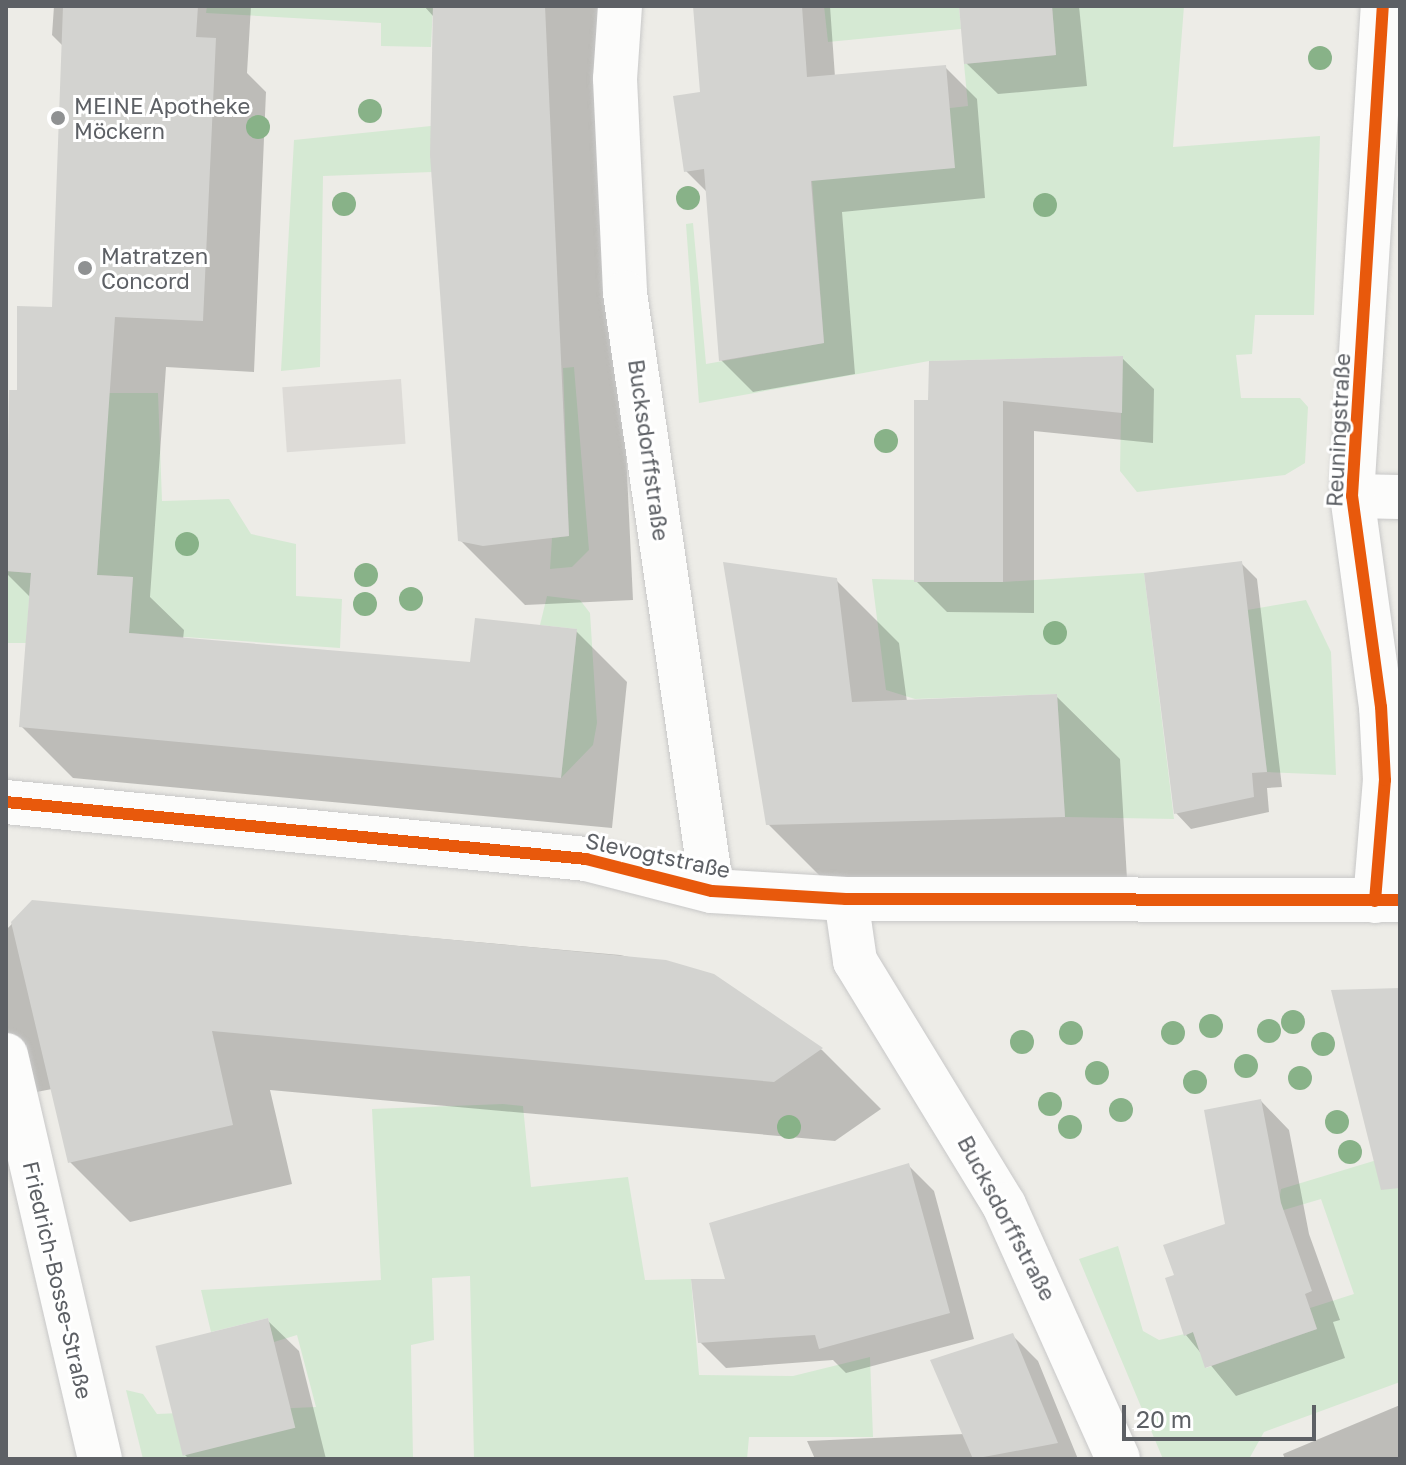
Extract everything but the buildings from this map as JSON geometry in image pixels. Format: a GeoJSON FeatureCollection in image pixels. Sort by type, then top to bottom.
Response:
{"type":"FeatureCollection","features":[{"type":"Feature","properties":{"kind":"street","name":"Bucksdorffstraße"},"geometry":{"type":"LineString","coordinates":[[620,6],[615,79],[625,293],[712,891]]}},
{"type":"Feature","properties":{"kind":"street","name":"Reuningstraße"},"geometry":{"type":"LineString","coordinates":[[1383,6],[1352,496],[1381,707],[1388,901]]}},
{"type":"Feature","properties":{"kind":"street","name":"Reuningstraße"},"geometry":{"type":"LineString","coordinates":[[1352,496],[1400,497]]}},
{"type":"Feature","properties":{"kind":"street","name":"Slevogtstraße"},"geometry":{"type":"LineString","coordinates":[[6,802],[586,859],[712,891],[846,899],[1388,901]]}},
{"type":"Feature","properties":{"kind":"street","name":"Bucksdorffstraße"},"geometry":{"type":"LineString","coordinates":[[846,899],[855,961],[1011,1217],[1118,1459]]}},
{"type":"Feature","properties":{"kind":"street","name":"Friedrich-Bosse-Straße"},"geometry":{"type":"LineString","coordinates":[[6,1055],[100,1459]]}},
{"type":"Feature","properties":{"kind":"shaded area"},"geometry":{"type":"Polygon","coordinates":[[[401,379],[406,444],[287,452],[282,387],[401,379]]]}},
{"type":"Feature","properties":{"kind":"green space"},"geometry":{"type":"Polygon","coordinates":[[[207,6],[433,6],[431,47],[381,46],[381,23],[206,13],[207,6]]]}},
{"type":"Feature","properties":{"kind":"green space"},"geometry":{"type":"Polygon","coordinates":[[[824,6],[959,6],[961,29],[828,42],[824,6]]]}},
{"type":"Feature","properties":{"kind":"green space"},"geometry":{"type":"Polygon","coordinates":[[[1052,6],[1184,6],[1173,147],[1320,136],[1314,315],[1255,315],[1252,354],[1236,355],[1241,398],[1300,398],[1308,407],[1305,463],[1285,475],[1137,492],[1120,471],[1122,356],[929,361],[699,403],[686,224],[693,223],[706,364],[824,343],[812,181],[950,108],[968,106],[964,64],[1056,55],[1052,6]]]}},
{"type":"Feature","properties":{"kind":"green space"},"geometry":{"type":"Polygon","coordinates":[[[431,126],[432,172],[323,176],[320,367],[281,371],[294,140],[431,126]]]}},
{"type":"Feature","properties":{"kind":"green space"},"geometry":{"type":"Polygon","coordinates":[[[574,367],[589,550],[572,567],[550,569],[552,538],[569,536],[563,368],[574,367]]]}},
{"type":"Feature","properties":{"kind":"green space"},"geometry":{"type":"Polygon","coordinates":[[[109,393],[158,393],[162,501],[229,499],[251,534],[296,544],[296,596],[342,599],[340,648],[129,633],[133,577],[97,575],[109,393]]]}},
{"type":"Feature","properties":{"kind":"green space"},"geometry":{"type":"Polygon","coordinates":[[[6,571],[31,573],[26,643],[6,643],[6,571]]]}},
{"type":"Feature","properties":{"kind":"green space"},"geometry":{"type":"Polygon","coordinates":[[[1144,573],[1174,819],[1065,817],[1057,694],[915,699],[886,690],[872,579],[1003,582],[1144,573]]]}},
{"type":"Feature","properties":{"kind":"green space"},"geometry":{"type":"Polygon","coordinates":[[[547,596],[580,600],[590,613],[597,723],[593,745],[561,778],[577,629],[540,625],[547,596]]]}},
{"type":"Feature","properties":{"kind":"green space"},"geometry":{"type":"Polygon","coordinates":[[[1306,600],[1331,652],[1336,775],[1267,772],[1247,610],[1306,600]]]}},
{"type":"Feature","properties":{"kind":"green space"},"geometry":{"type":"Polygon","coordinates":[[[523,1106],[531,1187],[628,1177],[645,1280],[691,1279],[699,1375],[793,1376],[870,1357],[873,1437],[749,1437],[747,1459],[474,1459],[470,1276],[432,1278],[434,1340],[411,1345],[413,1459],[143,1459],[126,1390],[143,1394],[157,1414],[316,1407],[297,1335],[274,1342],[268,1318],[211,1332],[201,1290],[381,1280],[372,1109],[523,1106]]]}},
{"type":"Feature","properties":{"kind":"green space"},"geometry":{"type":"Polygon","coordinates":[[[1400,1153],[1400,1382],[1264,1432],[1249,1459],[1163,1459],[1079,1259],[1118,1246],[1143,1331],[1159,1340],[1193,1332],[1206,1368],[1317,1329],[1310,1308],[1354,1294],[1321,1199],[1277,1212],[1281,1189],[1400,1153]]]}},
{"type":"Feature","properties":{"kind":"cycle path"},"geometry":{"type":"LineString","coordinates":[[1375,901],[1385,780],[1381,707],[1352,496],[1383,6]]}},
{"type":"Feature","properties":{"kind":"cycle path"},"geometry":{"type":"LineString","coordinates":[[6,802],[586,859],[712,891],[846,899],[1400,900]]}},
{"type":"Feature","properties":{"kind":"place","name":"MEINE Apotheke Möckern"},"geometry":{"type":"Point","coordinates":[58,118]}},
{"type":"Feature","properties":{"kind":"place","name":"Matratzen Concord"},"geometry":{"type":"Point","coordinates":[85,268]}}]}
